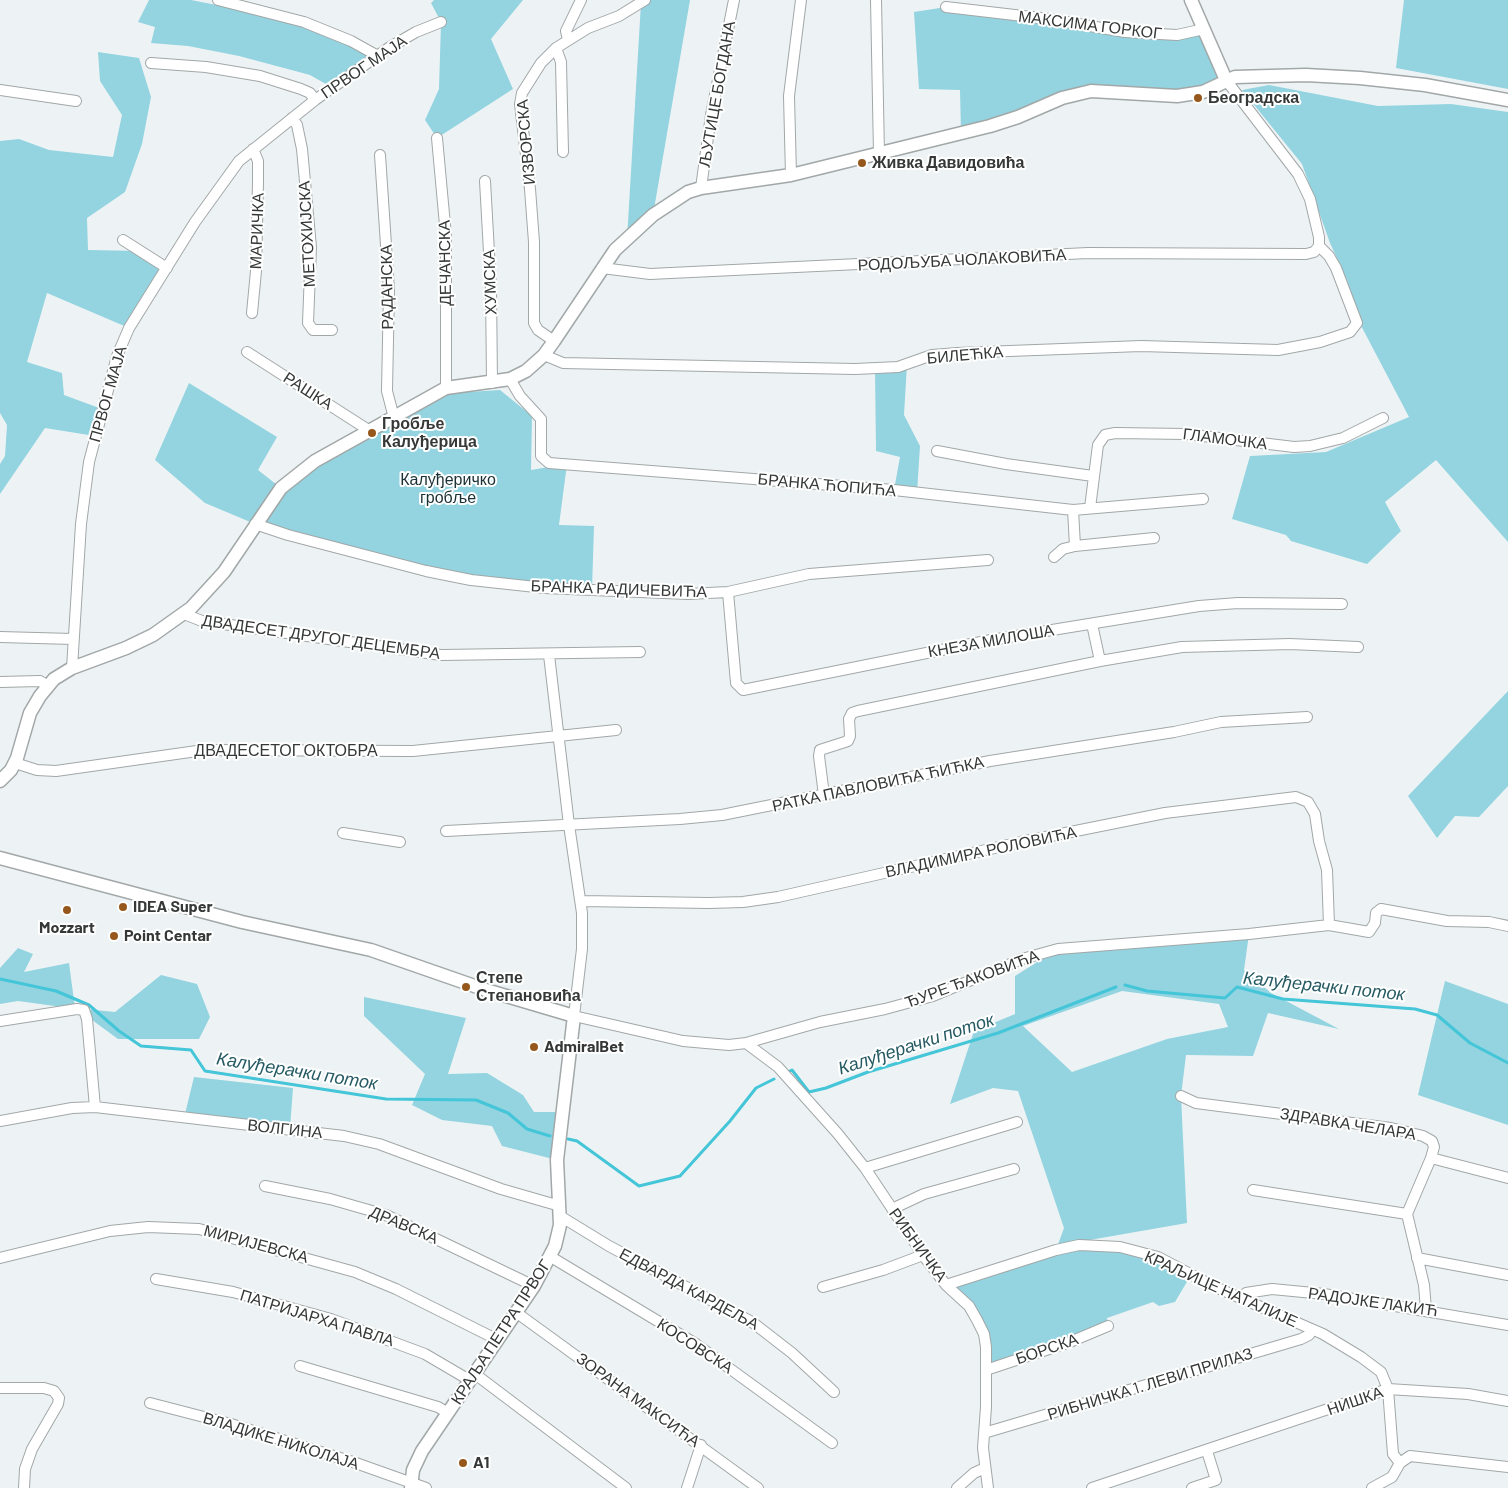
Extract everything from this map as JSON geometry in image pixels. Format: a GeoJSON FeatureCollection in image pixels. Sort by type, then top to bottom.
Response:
{"type":"FeatureCollection","features":[{"type":"Feature","properties":{"kind":"street"},"geometry":{"type":"LineString","coordinates":[[218,0],[326,30],[370,49],[378,56]]}},
{"type":"Feature","properties":{"kind":"street"},"geometry":{"type":"LineString","coordinates":[[568,40],[566,31],[582,0]]}},
{"type":"Feature","properties":{"kind":"street","name":"ИЗВОРСКА"},"geometry":{"type":"LineString","coordinates":[[554,341],[538,330],[534,323],[530,189],[520,104],[527,82],[556,48],[588,28],[619,16],[645,0]]}},
{"type":"Feature","properties":{"kind":"street","name":"ЉУТИЦЕ БОГДАНА"},"geometry":{"type":"LineString","coordinates":[[701,188],[711,116],[734,0]]}},
{"type":"Feature","properties":{"kind":"street"},"geometry":{"type":"LineString","coordinates":[[791,175],[789,96],[801,0]]}},
{"type":"Feature","properties":{"kind":"street"},"geometry":{"type":"LineString","coordinates":[[876,0],[878,154]]}},
{"type":"Feature","properties":{"kind":"street"},"geometry":{"type":"LineString","coordinates":[[1191,0],[1226,80],[1298,174],[1310,199],[1319,237],[1319,246]]}},
{"type":"Feature","properties":{"kind":"street","name":"МАКСИМА ГОРКОГ"},"geometry":{"type":"LineString","coordinates":[[946,7],[1049,19],[1125,32],[1177,35],[1204,29]]}},
{"type":"Feature","properties":{"kind":"street","name":"ПРВОГ МАЈА"},"geometry":{"type":"LineString","coordinates":[[72,668],[82,512],[89,462],[98,423],[124,337],[226,179],[253,149],[315,100],[403,39],[440,22]]}},
{"type":"Feature","properties":{"kind":"street"},"geometry":{"type":"LineString","coordinates":[[556,48],[561,62],[563,152]]}},
{"type":"Feature","properties":{"kind":"street","name":"ПРВОГ МАЈА"},"geometry":{"type":"LineString","coordinates":[[151,63],[206,67],[260,76],[301,89],[310,94],[315,100]]}},
{"type":"Feature","properties":{"kind":"street"},"geometry":{"type":"LineString","coordinates":[[0,781],[15,763],[30,713],[48,686],[60,674],[145,639],[184,614],[224,572],[270,501],[294,475],[315,461],[446,388],[510,379],[526,370],[544,355],[602,268],[633,233],[665,205],[688,192],[701,188],[791,175],[990,126],[1076,93],[1091,91],[1152,96],[1186,95],[1203,92],[1226,80],[1255,76],[1306,75],[1360,78],[1425,85],[1508,100]]}},
{"type":"Feature","properties":{"kind":"street"},"geometry":{"type":"LineString","coordinates":[[0,90],[76,101]]}},
{"type":"Feature","properties":{"kind":"street","name":"МЕТОХИЈСКА"},"geometry":{"type":"LineString","coordinates":[[292,118],[299,133],[302,149],[311,248],[308,323],[313,330],[332,330]]}},
{"type":"Feature","properties":{"kind":"street","name":"ДЕЧАНСКА"},"geometry":{"type":"LineString","coordinates":[[437,138],[446,236],[446,388]]}},
{"type":"Feature","properties":{"kind":"street","name":"МАРИЧКА"},"geometry":{"type":"LineString","coordinates":[[252,313],[256,271],[258,182],[258,161],[253,149]]}},
{"type":"Feature","properties":{"kind":"street","name":"РАДАНСКА"},"geometry":{"type":"LineString","coordinates":[[380,155],[389,290],[387,391],[394,418]]}},
{"type":"Feature","properties":{"kind":"street","name":"ХУМСКА"},"geometry":{"type":"LineString","coordinates":[[486,180],[492,288],[492,383]]}},
{"type":"Feature","properties":{"kind":"street"},"geometry":{"type":"LineString","coordinates":[[123,240],[167,268]]}},
{"type":"Feature","properties":{"kind":"street","name":"РОДОЉУБА ЧОЛАКОВИЋА"},"geometry":{"type":"LineString","coordinates":[[602,268],[650,274],[1088,253],[1306,254],[1314,252],[1319,246]]}},
{"type":"Feature","properties":{"kind":"street","name":"БИЛЕЋКА"},"geometry":{"type":"LineString","coordinates":[[544,355],[563,363],[855,369],[898,366],[932,355],[957,353],[1141,346],[1278,350],[1320,342],[1350,332],[1357,323],[1350,300],[1329,256],[1319,246]]}},
{"type":"Feature","properties":{"kind":"street","name":"РАШКА"},"geometry":{"type":"LineString","coordinates":[[247,352],[370,430]]}},
{"type":"Feature","properties":{"kind":"street","name":"БРАНКА ЋОПИЋА"},"geometry":{"type":"LineString","coordinates":[[510,379],[520,396],[540,418],[541,456],[549,463],[894,490],[1073,510],[1203,499]]}},
{"type":"Feature","properties":{"kind":"street","name":"ГЛАМОЧКА"},"geometry":{"type":"LineString","coordinates":[[1090,508],[1092,476],[1100,439],[1105,435],[1115,433],[1186,434],[1294,447],[1310,446],[1343,438],[1384,418]]}},
{"type":"Feature","properties":{"kind":"street"},"geometry":{"type":"LineString","coordinates":[[937,451],[1006,464],[1092,476]]}},
{"type":"Feature","properties":{"kind":"street"},"geometry":{"type":"LineString","coordinates":[[1073,510],[1075,546]]}},
{"type":"Feature","properties":{"kind":"street","name":"БРАНКА РАДИЧЕВИЋА"},"geometry":{"type":"LineString","coordinates":[[255,524],[288,535],[471,580],[545,588],[688,594],[728,592],[809,574],[988,560]]}},
{"type":"Feature","properties":{"kind":"street"},"geometry":{"type":"LineString","coordinates":[[1054,557],[1063,549],[1075,546],[1154,538]]}},
{"type":"Feature","properties":{"kind":"street","name":"КНЕЗА МИЛОША"},"geometry":{"type":"LineString","coordinates":[[728,592],[736,683],[743,690],[991,640],[1217,604],[1342,604]]}},
{"type":"Feature","properties":{"kind":"street","name":"ДВАДЕСЕТ ДРУГОГ ДЕЦЕМБРА"},"geometry":{"type":"LineString","coordinates":[[184,614],[202,621],[414,653],[440,655],[549,655],[640,652]]}},
{"type":"Feature","properties":{"kind":"street"},"geometry":{"type":"LineString","coordinates":[[1092,624],[1100,661]]}},
{"type":"Feature","properties":{"kind":"street"},"geometry":{"type":"LineString","coordinates":[[0,637],[73,639]]}},
{"type":"Feature","properties":{"kind":"street"},"geometry":{"type":"LineString","coordinates":[[824,795],[819,756],[820,750],[848,741],[850,736],[849,718],[852,713],[1100,661],[1182,647],[1290,644],[1358,647]]}},
{"type":"Feature","properties":{"kind":"street"},"geometry":{"type":"LineString","coordinates":[[0,858],[242,922],[366,949],[486,990],[574,1016],[583,936],[549,655]]}},
{"type":"Feature","properties":{"kind":"street"},"geometry":{"type":"LineString","coordinates":[[0,682],[40,681],[48,686]]}},
{"type":"Feature","properties":{"kind":"street","name":"РАТКА ПАВЛОВИЋА ЋИЋКА"},"geometry":{"type":"LineString","coordinates":[[446,830],[569,825],[722,815],[990,761],[1174,732],[1221,722],[1307,717]]}},
{"type":"Feature","properties":{"kind":"street","name":"ДВАДЕСЕТОГ ОКТОБРА"},"geometry":{"type":"LineString","coordinates":[[15,763],[37,770],[56,771],[204,750],[413,751],[616,730]]}},
{"type":"Feature","properties":{"kind":"street","name":"ВЛАДИМИРА РОЛОВИЋА"},"geometry":{"type":"LineString","coordinates":[[580,901],[709,903],[743,902],[778,897],[1021,842],[1165,813],[1296,797],[1308,802],[1312,807],[1327,870],[1329,925]]}},
{"type":"Feature","properties":{"kind":"street"},"geometry":{"type":"LineString","coordinates":[[343,833],[400,842]]}},
{"type":"Feature","properties":{"kind":"street","name":"ЂУРЕ ЂАКОВИЋА"},"geometry":{"type":"LineString","coordinates":[[574,1016],[699,1043],[729,1045],[933,996],[1022,959],[1058,949],[1249,934],[1329,925],[1369,932],[1375,923],[1376,913],[1381,909],[1448,921],[1489,922],[1508,926]]}},
{"type":"Feature","properties":{"kind":"street"},"geometry":{"type":"LineString","coordinates":[[0,1021],[77,1009],[84,1010],[87,1019],[95,1107]]}},
{"type":"Feature","properties":{"kind":"street","name":"КРАЉА ПЕТРА ПРВОГ"},"geometry":{"type":"LineString","coordinates":[[411,1484],[418,1457],[517,1313],[551,1257],[558,1236],[560,1211],[557,1160],[574,1016]]}},
{"type":"Feature","properties":{"kind":"street","name":"РИБНИЧКА"},"geometry":{"type":"LineString","coordinates":[[746,1042],[778,1067],[865,1168],[923,1255],[946,1284],[969,1306],[984,1334],[986,1370],[984,1433],[985,1468],[988,1488]]}},
{"type":"Feature","properties":{"kind":"street","name":"ЗДРАВКА ЧЕЛАРА"},"geometry":{"type":"LineString","coordinates":[[1181,1096],[1196,1103],[1390,1128],[1423,1136],[1432,1141],[1434,1147],[1431,1158],[1508,1178]]}},
{"type":"Feature","properties":{"kind":"street","name":"ВОЛГИНА"},"geometry":{"type":"LineString","coordinates":[[0,1121],[72,1108],[95,1107],[344,1136],[379,1144],[560,1211]]}},
{"type":"Feature","properties":{"kind":"street"},"geometry":{"type":"LineString","coordinates":[[865,1168],[1017,1122]]}},
{"type":"Feature","properties":{"kind":"street"},"geometry":{"type":"LineString","coordinates":[[1426,1309],[1424,1285],[1407,1214],[1431,1158]]}},
{"type":"Feature","properties":{"kind":"street"},"geometry":{"type":"LineString","coordinates":[[892,1209],[924,1194],[1014,1169]]}},
{"type":"Feature","properties":{"kind":"street","name":"ДРАВСКА"},"geometry":{"type":"LineString","coordinates":[[265,1186],[330,1199],[386,1215],[534,1286]]}},
{"type":"Feature","properties":{"kind":"street"},"geometry":{"type":"LineString","coordinates":[[1253,1190],[1407,1214]]}},
{"type":"Feature","properties":{"kind":"street","name":"ЕДВАРДА КАРДЕЉА"},"geometry":{"type":"LineString","coordinates":[[560,1211],[609,1246],[752,1322],[792,1353],[834,1392]]}},
{"type":"Feature","properties":{"kind":"street","name":"МИРИЈЕВСКА"},"geometry":{"type":"LineString","coordinates":[[0,1258],[110,1231],[148,1227],[194,1228],[355,1272],[396,1289],[498,1340]]}},
{"type":"Feature","properties":{"kind":"street","name":"КРАЉИЦЕ НАТАЛИЈЕ"},"geometry":{"type":"LineString","coordinates":[[946,1284],[1056,1250],[1095,1245],[1120,1248],[1158,1257],[1240,1298],[1335,1341],[1374,1366],[1384,1376],[1388,1389]]}},
{"type":"Feature","properties":{"kind":"street"},"geometry":{"type":"LineString","coordinates":[[823,1287],[883,1270],[923,1255]]}},
{"type":"Feature","properties":{"kind":"street","name":"КОСОВСКА"},"geometry":{"type":"LineString","coordinates":[[551,1257],[696,1344],[832,1443]]}},
{"type":"Feature","properties":{"kind":"street"},"geometry":{"type":"LineString","coordinates":[[1417,1258],[1508,1275]]}},
{"type":"Feature","properties":{"kind":"street","name":"ПАТРИЈАРХА ПАВЛА"},"geometry":{"type":"LineString","coordinates":[[156,1279],[233,1292],[322,1316],[425,1354],[473,1378],[626,1488]]}},
{"type":"Feature","properties":{"kind":"street","name":"РАДОЈКЕ ЛАКИЋ"},"geometry":{"type":"LineString","coordinates":[[1240,1298],[1246,1293],[1272,1289],[1324,1294],[1426,1309],[1508,1325]]}},
{"type":"Feature","properties":{"kind":"street","name":"ЗОРАНА МАКСИЋА"},"geometry":{"type":"LineString","coordinates":[[517,1313],[758,1488]]}},
{"type":"Feature","properties":{"kind":"street","name":"БОРСКА"},"geometry":{"type":"LineString","coordinates":[[986,1370],[1070,1342],[1108,1326]]}},
{"type":"Feature","properties":{"kind":"street","name":"РИБНИЧКА 1. ЛЕВИ ПРИЛАЗ"},"geometry":{"type":"LineString","coordinates":[[984,1433],[1301,1339],[1309,1335],[1312,1330]]}},
{"type":"Feature","properties":{"kind":"street"},"geometry":{"type":"LineString","coordinates":[[300,1366],[438,1407],[448,1413]]}},
{"type":"Feature","properties":{"kind":"street"},"geometry":{"type":"LineString","coordinates":[[0,1388],[44,1388],[54,1391],[59,1398],[58,1404],[32,1449],[25,1469],[24,1488]]}},
{"type":"Feature","properties":{"kind":"street"},"geometry":{"type":"LineString","coordinates":[[1388,1389],[1393,1454],[1400,1462]]}},
{"type":"Feature","properties":{"kind":"street","name":"НИШКА"},"geometry":{"type":"LineString","coordinates":[[1092,1488],[1388,1389],[1468,1394],[1508,1401]]}},
{"type":"Feature","properties":{"kind":"street","name":"ВЛАДИКЕ НИКОЛАЈА"},"geometry":{"type":"LineString","coordinates":[[150,1403],[230,1424],[426,1488]]}},
{"type":"Feature","properties":{"kind":"street"},"geometry":{"type":"LineString","coordinates":[[687,1488],[701,1446]]}},
{"type":"Feature","properties":{"kind":"street"},"geometry":{"type":"LineString","coordinates":[[1192,1488],[1216,1480],[1207,1451]]}},
{"type":"Feature","properties":{"kind":"street"},"geometry":{"type":"LineString","coordinates":[[1372,1488],[1392,1477],[1400,1462],[1410,1456],[1508,1467]]}},
{"type":"Feature","properties":{"kind":"street"},"geometry":{"type":"LineString","coordinates":[[957,1488],[974,1473],[985,1468]]}},
{"type":"Feature","properties":{"kind":"green space"},"geometry":{"type":"Polygon","coordinates":[[[149,0],[191,0],[304,22],[378,56],[333,88],[310,75],[239,56],[188,46],[151,43],[155,27],[138,22],[149,0]]]}},
{"type":"Feature","properties":{"kind":"green space"},"geometry":{"type":"Polygon","coordinates":[[[434,0],[523,0],[491,39],[513,89],[437,138],[425,120],[439,89],[441,22],[431,3],[434,0]]]}},
{"type":"Feature","properties":{"kind":"green space"},"geometry":{"type":"Polygon","coordinates":[[[645,0],[690,0],[653,215],[627,239],[641,3],[645,0]]]}},
{"type":"Feature","properties":{"kind":"green space"},"geometry":{"type":"Polygon","coordinates":[[[1404,0],[1508,0],[1508,89],[1396,68],[1404,0]]]}},
{"type":"Feature","properties":{"kind":"green space"},"geometry":{"type":"Polygon","coordinates":[[[946,7],[1163,35],[1204,29],[1226,80],[1177,96],[1091,91],[961,133],[960,90],[919,89],[914,12],[946,7]]]}},
{"type":"Feature","properties":{"kind":"green space"},"geometry":{"type":"Polygon","coordinates":[[[98,52],[139,58],[151,97],[142,144],[125,192],[87,218],[88,250],[141,251],[167,268],[129,328],[47,293],[27,362],[62,373],[64,395],[102,409],[95,436],[45,428],[0,494],[0,464],[5,456],[7,425],[0,413],[0,141],[19,139],[49,150],[113,157],[122,115],[100,81],[98,52]]]}},
{"type":"Feature","properties":{"kind":"green space"},"geometry":{"type":"Polygon","coordinates":[[[1269,85],[1378,106],[1451,104],[1508,112],[1508,542],[1436,460],[1385,502],[1401,531],[1367,564],[1291,541],[1286,535],[1232,519],[1250,456],[1326,452],[1409,417],[1357,318],[1347,280],[1330,243],[1302,164],[1242,90],[1269,85]]]}},
{"type":"Feature","properties":{"kind":"green space"},"geometry":{"type":"Polygon","coordinates":[[[907,364],[904,415],[920,446],[917,493],[894,490],[900,457],[876,451],[875,369],[907,364]]]}},
{"type":"Feature","properties":{"kind":"green space"},"geometry":{"type":"Polygon","coordinates":[[[189,383],[277,437],[258,470],[281,488],[255,524],[205,503],[155,460],[189,383]]]}},
{"type":"Feature","properties":{"kind":"green space","name":"Калуђеричко гробље"},"geometry":{"type":"Polygon","coordinates":[[[500,390],[532,416],[531,470],[567,464],[559,525],[594,526],[592,589],[426,571],[263,523],[280,494],[312,467],[451,393],[500,390]]]}},
{"type":"Feature","properties":{"kind":"green space"},"geometry":{"type":"Polygon","coordinates":[[[1508,691],[1508,786],[1479,817],[1455,816],[1437,838],[1408,796],[1508,691]]]}},
{"type":"Feature","properties":{"kind":"green space"},"geometry":{"type":"Polygon","coordinates":[[[1249,934],[1244,970],[1271,993],[1339,1029],[1268,1013],[1253,1056],[1186,1055],[1181,1096],[1187,1223],[1084,1241],[1120,1247],[1191,1275],[1175,1302],[1159,1306],[1153,1302],[1107,1318],[1108,1324],[993,1365],[985,1363],[984,1334],[946,1285],[1056,1250],[1064,1228],[1018,1091],[993,1088],[950,1104],[974,1031],[1015,1014],[1015,976],[1058,949],[1249,934]],[[1122,991],[1023,1026],[1072,1072],[1167,1039],[1228,1027],[1219,1004],[1122,991]]]}},
{"type":"Feature","properties":{"kind":"green space"},"geometry":{"type":"Polygon","coordinates":[[[18,948],[33,954],[24,972],[69,963],[75,1008],[115,1012],[161,975],[197,984],[210,1017],[199,1039],[118,1039],[77,1009],[18,1001],[0,1004],[0,968],[18,948]]]}},
{"type":"Feature","properties":{"kind":"green space"},"geometry":{"type":"Polygon","coordinates":[[[1445,981],[1508,1004],[1508,1125],[1418,1095],[1445,981]]]}},
{"type":"Feature","properties":{"kind":"green space"},"geometry":{"type":"Polygon","coordinates":[[[364,997],[466,1018],[448,1074],[487,1073],[523,1095],[534,1112],[562,1112],[557,1160],[502,1146],[492,1126],[442,1120],[412,1105],[425,1074],[364,1016],[364,997]]]}},
{"type":"Feature","properties":{"kind":"green space"},"geometry":{"type":"Polygon","coordinates":[[[194,1077],[293,1088],[290,1128],[184,1118],[194,1077]]]}},
{"type":"Feature","properties":{"kind":"waterway","name":"Калуђерачки поток"},"geometry":{"type":"LineString","coordinates":[[0,979],[56,991],[89,1005],[119,1031],[141,1046],[191,1050],[205,1071],[386,1099],[476,1100],[508,1113],[527,1129],[550,1136]]}},
{"type":"Feature","properties":{"kind":"waterway","name":"Калуђерачки поток"},"geometry":{"type":"LineString","coordinates":[[1125,985],[1147,991],[1225,998],[1237,987],[1283,999],[1415,1009],[1437,1015],[1470,1043],[1508,1063]]}},
{"type":"Feature","properties":{"kind":"waterway","name":"Калуђерачки поток"},"geometry":{"type":"LineString","coordinates":[[790,1071],[792,1070],[809,1092],[826,1088],[868,1072],[998,1033],[1116,987]]}},
{"type":"Feature","properties":{"kind":"waterway","name":"Калуђерачки поток"},"geometry":{"type":"LineString","coordinates":[[568,1139],[577,1141],[639,1186],[680,1176],[730,1121],[756,1088],[774,1079]]}},
{"type":"Feature","properties":{"kind":"place","name":"Београдска"},"geometry":{"type":"Point","coordinates":[1198,98]}},
{"type":"Feature","properties":{"kind":"place","name":"Живка Давидовића"},"geometry":{"type":"Point","coordinates":[862,163]}},
{"type":"Feature","properties":{"kind":"place","name":"Гробље Калуђерица"},"geometry":{"type":"Point","coordinates":[372,433]}},
{"type":"Feature","properties":{"kind":"place","name":"IDEA Super"},"geometry":{"type":"Point","coordinates":[123,907]}},
{"type":"Feature","properties":{"kind":"place","name":"Mozzart"},"geometry":{"type":"Point","coordinates":[67,910]}},
{"type":"Feature","properties":{"kind":"place","name":"Point Centar"},"geometry":{"type":"Point","coordinates":[114,936]}},
{"type":"Feature","properties":{"kind":"place","name":"Степе Степановића"},"geometry":{"type":"Point","coordinates":[466,987]}},
{"type":"Feature","properties":{"kind":"place","name":"AdmiralBet"},"geometry":{"type":"Point","coordinates":[534,1047]}},
{"type":"Feature","properties":{"kind":"place","name":"A1"},"geometry":{"type":"Point","coordinates":[463,1463]}}]}
